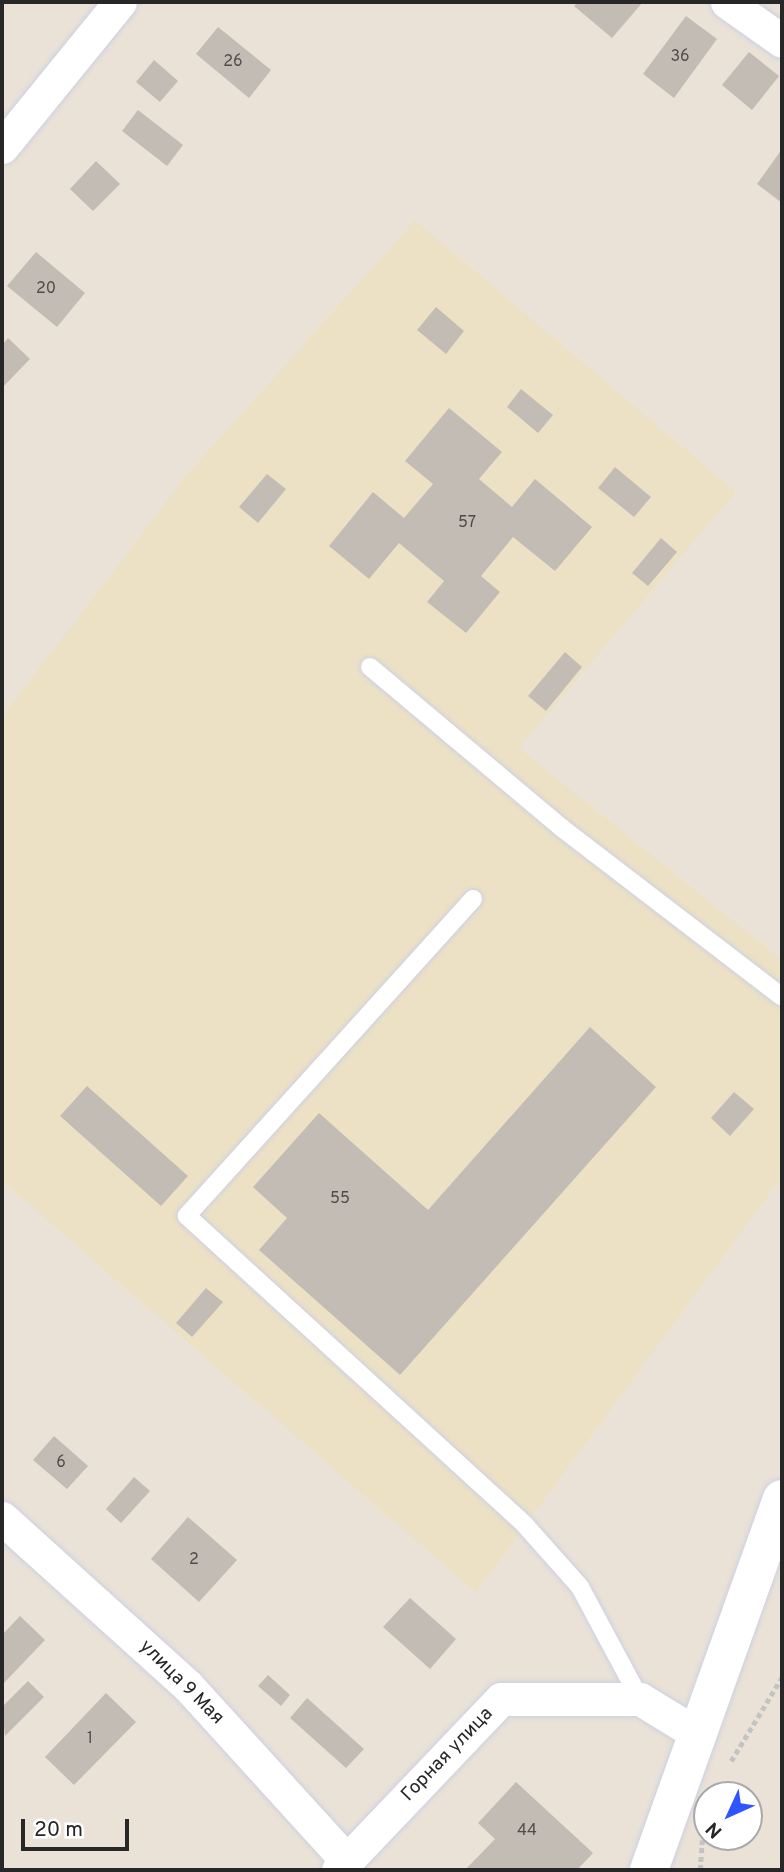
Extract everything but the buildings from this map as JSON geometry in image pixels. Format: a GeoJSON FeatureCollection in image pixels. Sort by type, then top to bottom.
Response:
{"type":"FeatureCollection","features":[{"type":"Feature","properties":{"kind":"street"},"geometry":{"type":"LineString","coordinates":[[2,147],[120,2]]}},
{"type":"Feature","properties":{"kind":"street"},"geometry":{"type":"LineString","coordinates":[[727,2],[782,41]]}},
{"type":"Feature","properties":{"kind":"street"},"geometry":{"type":"LineString","coordinates":[[649,1870],[782,1499]]}},
{"type":"Feature","properties":{"kind":"street","name":"улица 9 Мая"},"geometry":{"type":"LineString","coordinates":[[2,1518],[187,1685],[342,1866]]}},
{"type":"Feature","properties":{"kind":"street","name":"Горная улица"},"geometry":{"type":"LineString","coordinates":[[342,1866],[501,1699],[640,1699]]}},
{"type":"Feature","properties":{"kind":"street"},"geometry":{"type":"LineString","coordinates":[[640,1699],[699,1735]]}},
{"type":"Feature","properties":{"kind":"lane"},"geometry":{"type":"LineString","coordinates":[[370,667],[562,828],[782,997]]}},
{"type":"Feature","properties":{"kind":"lane"},"geometry":{"type":"LineString","coordinates":[[473,899],[187,1216],[525,1525],[580,1587],[640,1699]]}},
{"type":"Feature","properties":{"kind":"path"},"geometry":{"type":"LineString","coordinates":[[724,1772],[782,1677]]}},
{"type":"Feature","properties":{"kind":"shaded area"},"geometry":{"type":"Polygon","coordinates":[[[415,220],[736,492],[519,748],[782,960],[782,1177],[476,1593],[2,1181],[2,717],[184,478],[415,220]]]}}]}
